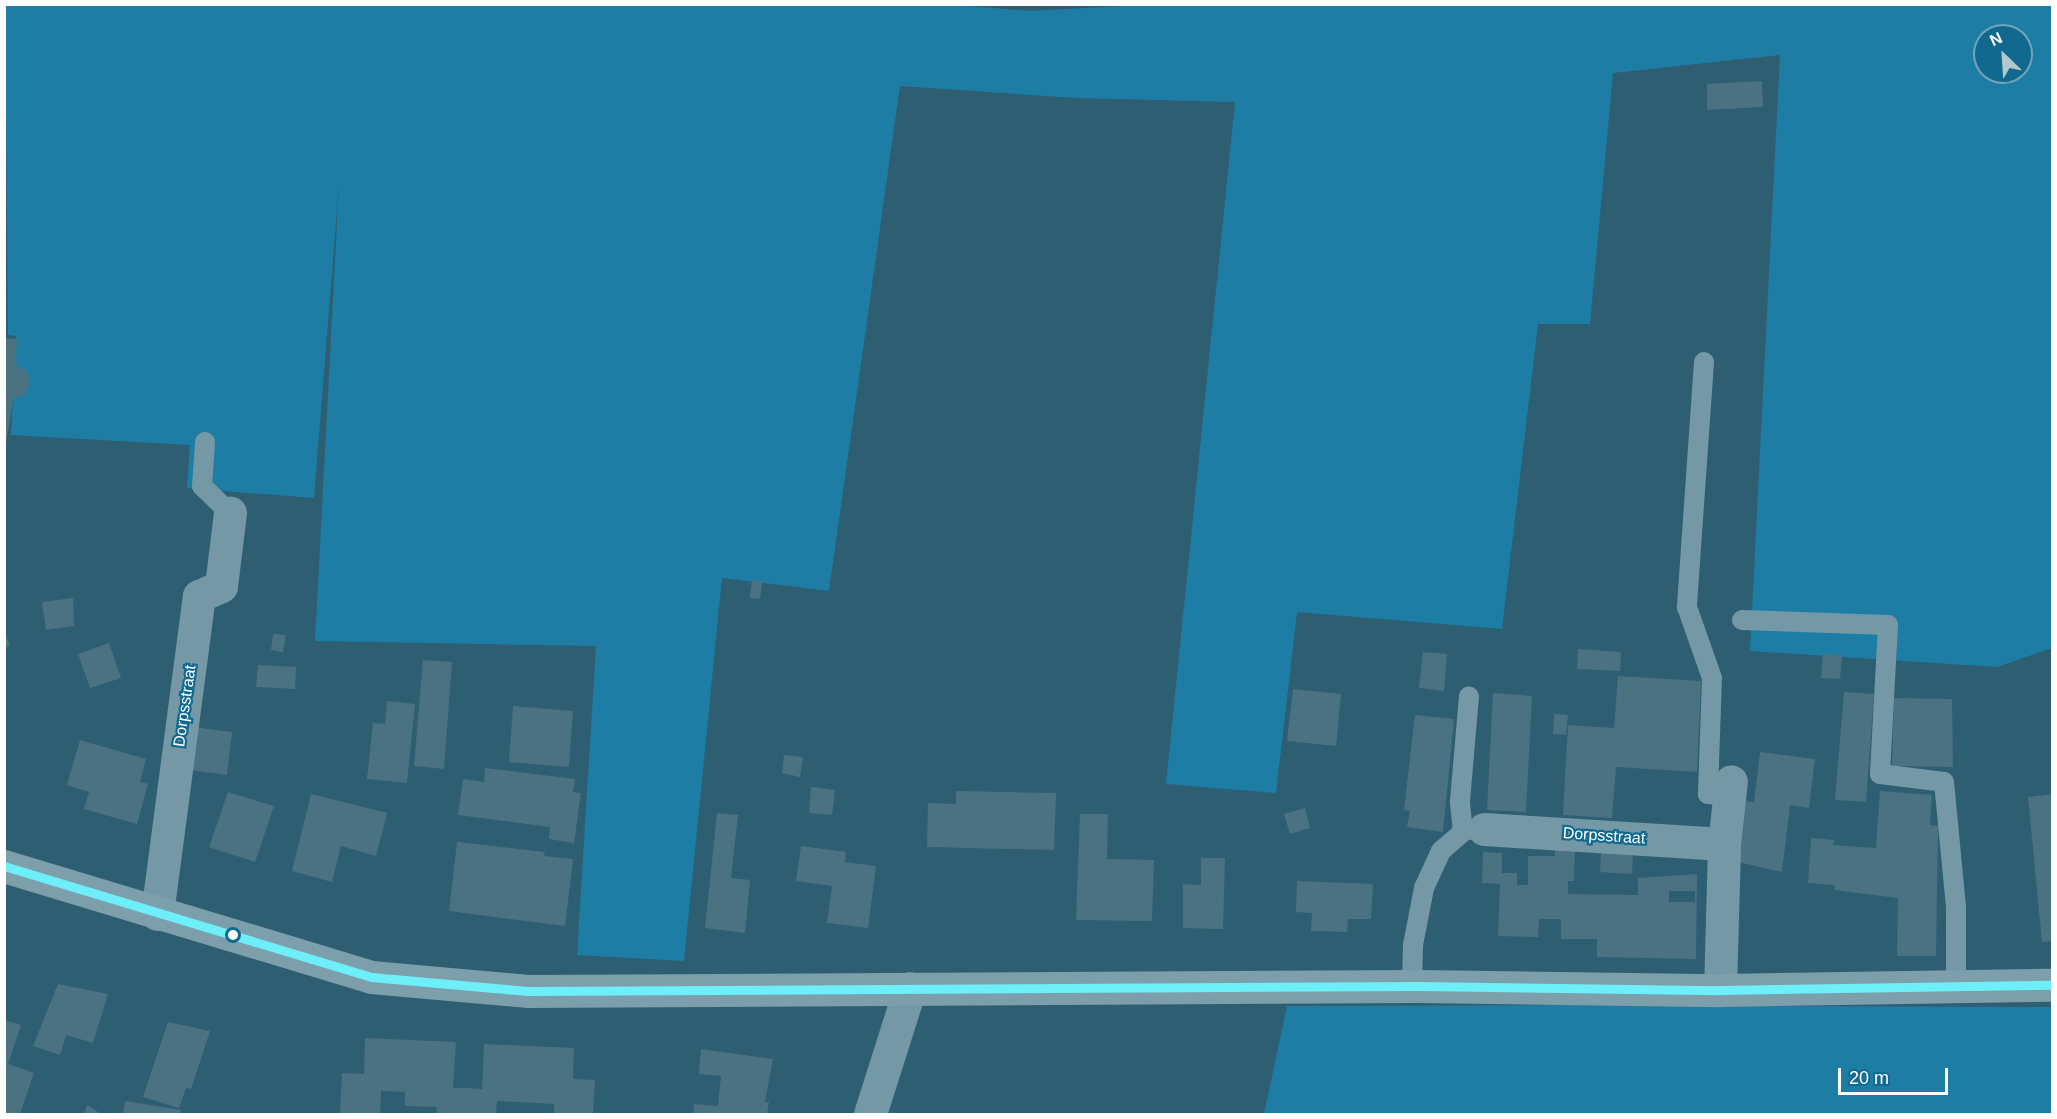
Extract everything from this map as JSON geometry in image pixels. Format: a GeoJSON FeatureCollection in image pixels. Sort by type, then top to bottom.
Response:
{"type":"FeatureCollection","features":[{"type":"Feature","properties":{"kind":"street","name":"Dorpsstraat"},"geometry":{"type":"LineString","coordinates":[[157,914],[199,596],[221,586],[230,513]]}},
{"type":"Feature","properties":{"kind":"street"},"geometry":{"type":"LineString","coordinates":[[1720,990],[1724,844],[1730,789]]}},
{"type":"Feature","properties":{"kind":"street","name":"Dorpsstraat"},"geometry":{"type":"LineString","coordinates":[[1474,830],[1724,844]]}},
{"type":"Feature","properties":{"kind":"street"},"geometry":{"type":"LineString","coordinates":[[4,866],[371,977],[528,991],[1412,986],[1720,990],[2052,985]]}},
{"type":"Feature","properties":{"kind":"street"},"geometry":{"type":"LineString","coordinates":[[870,1114],[910,988]]}},
{"type":"Feature","properties":{"kind":"lane"},"geometry":{"type":"LineString","coordinates":[[1704,362],[1687,607],[1712,678],[1708,794],[1730,789]]}},
{"type":"Feature","properties":{"kind":"lane"},"geometry":{"type":"LineString","coordinates":[[205,441],[202,486],[230,513]]}},
{"type":"Feature","properties":{"kind":"lane"},"geometry":{"type":"LineString","coordinates":[[1742,620],[1888,626],[1880,774],[1944,782],[1956,906],[1956,988]]}},
{"type":"Feature","properties":{"kind":"lane"},"geometry":{"type":"LineString","coordinates":[[1412,986],[1413,945],[1424,888],[1441,852],[1474,830],[1460,801],[1468,696]]}},
{"type":"Feature","properties":{"kind":"shaded area"},"geometry":{"type":"Polygon","coordinates":[[[943,4],[1030,11],[1160,4],[2052,5],[2052,648],[1997,667],[1750,651],[1780,55],[1613,73],[1590,324],[1538,324],[1502,629],[1297,612],[1276,793],[1166,784],[1235,102],[1075,98],[900,86],[829,591],[722,578],[684,961],[577,955],[596,646],[315,641],[339,185],[314,498],[187,488],[190,445],[11,435],[16,336],[8,335],[5,5],[943,4]]]}},
{"type":"Feature","properties":{"kind":"shaded area"},"geometry":{"type":"Polygon","coordinates":[[[1287,1006],[2052,1007],[2052,1114],[1264,1114],[1287,1006]]]}},
{"type":"Feature","properties":{"kind":"building"},"geometry":{"type":"Polygon","coordinates":[[[1762,81],[1763,107],[1707,110],[1707,84],[1762,81]]]}},
{"type":"Feature","properties":{"kind":"building"},"geometry":{"type":"Polygon","coordinates":[[[4,338],[17,339],[16,364],[27,372],[30,383],[25,394],[13,399],[6,445],[4,338]]]}},
{"type":"Feature","properties":{"kind":"building"},"geometry":{"type":"Polygon","coordinates":[[[752,580],[762,582],[760,599],[750,598],[752,580]]]}},
{"type":"Feature","properties":{"kind":"building"},"geometry":{"type":"Polygon","coordinates":[[[73,598],[74,626],[46,630],[42,602],[73,598]]]}},
{"type":"Feature","properties":{"kind":"building"},"geometry":{"type":"Polygon","coordinates":[[[4,629],[10,646],[4,648],[4,629]]]}},
{"type":"Feature","properties":{"kind":"building"},"geometry":{"type":"Polygon","coordinates":[[[273,634],[286,635],[283,652],[271,650],[273,634]]]}},
{"type":"Feature","properties":{"kind":"building"},"geometry":{"type":"Polygon","coordinates":[[[109,643],[121,678],[90,688],[78,654],[109,643]]]}},
{"type":"Feature","properties":{"kind":"building"},"geometry":{"type":"Polygon","coordinates":[[[1578,649],[1621,652],[1620,671],[1577,669],[1578,649]]]}},
{"type":"Feature","properties":{"kind":"building"},"geometry":{"type":"Polygon","coordinates":[[[1423,652],[1447,654],[1444,691],[1419,688],[1423,652]]]}},
{"type":"Feature","properties":{"kind":"building"},"geometry":{"type":"Polygon","coordinates":[[[1823,654],[1842,655],[1840,679],[1821,678],[1823,654]]]}},
{"type":"Feature","properties":{"kind":"building"},"geometry":{"type":"Polygon","coordinates":[[[423,660],[452,662],[444,769],[414,766],[423,660]]]}},
{"type":"Feature","properties":{"kind":"building"},"geometry":{"type":"Polygon","coordinates":[[[258,665],[296,667],[295,689],[256,687],[258,665]]]}},
{"type":"Feature","properties":{"kind":"building"},"geometry":{"type":"Polygon","coordinates":[[[1618,676],[1701,681],[1697,772],[1616,767],[1612,818],[1563,815],[1568,725],[1614,728],[1618,676]]]}},
{"type":"Feature","properties":{"kind":"building"},"geometry":{"type":"Polygon","coordinates":[[[1293,689],[1341,694],[1336,746],[1287,741],[1293,689]]]}},
{"type":"Feature","properties":{"kind":"building"},"geometry":{"type":"Polygon","coordinates":[[[1844,692],[1874,694],[1866,802],[1835,800],[1844,692]]]}},
{"type":"Feature","properties":{"kind":"building"},"geometry":{"type":"Polygon","coordinates":[[[1493,693],[1532,696],[1526,812],[1487,810],[1493,693]]]}},
{"type":"Feature","properties":{"kind":"building"},"geometry":{"type":"Polygon","coordinates":[[[1894,698],[1952,699],[1953,767],[1892,766],[1894,698]]]}},
{"type":"Feature","properties":{"kind":"building"},"geometry":{"type":"Polygon","coordinates":[[[387,701],[415,704],[407,783],[367,779],[373,723],[385,724],[387,701]]]}},
{"type":"Feature","properties":{"kind":"building"},"geometry":{"type":"Polygon","coordinates":[[[513,706],[573,711],[569,767],[509,762],[513,706]]]}},
{"type":"Feature","properties":{"kind":"building"},"geometry":{"type":"Polygon","coordinates":[[[1554,714],[1568,715],[1566,735],[1553,734],[1554,714]]]}},
{"type":"Feature","properties":{"kind":"building"},"geometry":{"type":"Polygon","coordinates":[[[1415,715],[1454,719],[1443,832],[1407,827],[1410,811],[1404,810],[1415,715]]]}},
{"type":"Feature","properties":{"kind":"building"},"geometry":{"type":"Polygon","coordinates":[[[193,727],[232,732],[227,775],[189,770],[193,727]]]}},
{"type":"Feature","properties":{"kind":"building"},"geometry":{"type":"Polygon","coordinates":[[[80,740],[146,759],[140,782],[148,784],[137,824],[84,809],[89,792],[67,785],[80,740]]]}},
{"type":"Feature","properties":{"kind":"building"},"geometry":{"type":"Polygon","coordinates":[[[1760,752],[1815,759],[1809,808],[1790,805],[1782,872],[1738,862],[1741,801],[1754,802],[1760,752]]]}},
{"type":"Feature","properties":{"kind":"building"},"geometry":{"type":"Polygon","coordinates":[[[784,755],[803,757],[800,777],[782,773],[784,755]]]}},
{"type":"Feature","properties":{"kind":"building"},"geometry":{"type":"Polygon","coordinates":[[[485,768],[575,779],[573,792],[581,793],[574,843],[549,839],[550,827],[458,815],[463,779],[484,782],[485,768]]]}},
{"type":"Feature","properties":{"kind":"building"},"geometry":{"type":"Polygon","coordinates":[[[811,787],[835,790],[832,815],[809,813],[811,787]]]}},
{"type":"Feature","properties":{"kind":"building"},"geometry":{"type":"Polygon","coordinates":[[[956,791],[1056,793],[1054,850],[927,847],[928,803],[956,804],[956,791]]]}},
{"type":"Feature","properties":{"kind":"building"},"geometry":{"type":"Polygon","coordinates":[[[1880,791],[1932,795],[1930,825],[1938,826],[1936,956],[1897,956],[1898,898],[1834,890],[1835,885],[1808,883],[1811,838],[1834,840],[1833,845],[1876,848],[1880,791]]]}},
{"type":"Feature","properties":{"kind":"building"},"geometry":{"type":"Polygon","coordinates":[[[228,792],[274,806],[255,862],[209,847],[228,792]]]}},
{"type":"Feature","properties":{"kind":"building"},"geometry":{"type":"Polygon","coordinates":[[[311,794],[387,813],[376,856],[341,846],[332,882],[292,871],[311,794]]]}},
{"type":"Feature","properties":{"kind":"building"},"geometry":{"type":"Polygon","coordinates":[[[2052,794],[2052,941],[2042,942],[2028,797],[2052,794]]]}},
{"type":"Feature","properties":{"kind":"building"},"geometry":{"type":"Polygon","coordinates":[[[1305,808],[1310,828],[1290,834],[1284,814],[1305,808]]]}},
{"type":"Feature","properties":{"kind":"building"},"geometry":{"type":"Polygon","coordinates":[[[717,813],[738,815],[731,878],[750,880],[745,933],[705,928],[717,813]]]}},
{"type":"Feature","properties":{"kind":"building"},"geometry":{"type":"Polygon","coordinates":[[[1080,814],[1108,814],[1107,859],[1154,860],[1152,921],[1076,920],[1080,814]]]}},
{"type":"Feature","properties":{"kind":"building"},"geometry":{"type":"Polygon","coordinates":[[[457,842],[545,852],[544,856],[573,859],[565,926],[449,911],[457,842]]]}},
{"type":"Feature","properties":{"kind":"building"},"geometry":{"type":"Polygon","coordinates":[[[801,846],[846,852],[845,862],[876,866],[868,928],[827,923],[832,886],[796,881],[801,846]]]}},
{"type":"Feature","properties":{"kind":"building"},"geometry":{"type":"Polygon","coordinates":[[[1555,849],[1575,849],[1574,881],[1568,881],[1568,894],[1638,895],[1638,878],[1697,874],[1696,959],[1597,957],[1597,939],[1561,939],[1561,919],[1539,919],[1538,937],[1498,936],[1500,884],[1482,883],[1483,852],[1502,853],[1502,873],[1517,873],[1517,885],[1528,885],[1528,856],[1555,856],[1555,849]],[[1669,891],[1669,902],[1695,902],[1695,891],[1669,891]]]}},
{"type":"Feature","properties":{"kind":"building"},"geometry":{"type":"Polygon","coordinates":[[[1601,852],[1633,854],[1632,874],[1600,872],[1601,852]]]}},
{"type":"Feature","properties":{"kind":"building"},"geometry":{"type":"Polygon","coordinates":[[[1201,858],[1225,858],[1223,929],[1183,928],[1183,884],[1201,885],[1201,858]]]}},
{"type":"Feature","properties":{"kind":"building"},"geometry":{"type":"Polygon","coordinates":[[[1297,881],[1373,884],[1371,919],[1348,919],[1347,932],[1311,931],[1312,913],[1296,912],[1297,881]]]}},
{"type":"Feature","properties":{"kind":"building"},"geometry":{"type":"Polygon","coordinates":[[[58,984],[108,994],[93,1043],[66,1035],[60,1055],[33,1046],[58,984]]]}},
{"type":"Feature","properties":{"kind":"building"},"geometry":{"type":"Polygon","coordinates":[[[4,1020],[21,1025],[8,1064],[34,1073],[20,1114],[4,1114],[4,1020]]]}},
{"type":"Feature","properties":{"kind":"building"},"geometry":{"type":"Polygon","coordinates":[[[168,1022],[210,1031],[191,1089],[186,1088],[179,1108],[143,1097],[168,1022]]]}},
{"type":"Feature","properties":{"kind":"building"},"geometry":{"type":"Polygon","coordinates":[[[365,1038],[456,1042],[453,1088],[482,1089],[484,1044],[574,1048],[573,1079],[595,1080],[593,1114],[554,1114],[554,1104],[497,1101],[496,1114],[436,1114],[437,1107],[405,1106],[405,1092],[381,1091],[380,1114],[340,1113],[342,1073],[364,1074],[365,1038]]]}},
{"type":"Feature","properties":{"kind":"building"},"geometry":{"type":"Polygon","coordinates":[[[701,1049],[773,1059],[765,1102],[769,1102],[767,1114],[693,1114],[694,1104],[718,1106],[721,1076],[699,1074],[701,1049]]]}},
{"type":"Feature","properties":{"kind":"building"},"geometry":{"type":"Polygon","coordinates":[[[125,1101],[181,1110],[180,1114],[123,1114],[125,1101]]]}},
{"type":"Feature","properties":{"kind":"building"},"geometry":{"type":"Polygon","coordinates":[[[87,1105],[98,1112],[98,1114],[84,1114],[87,1105]]]}},
{"type":"Feature","properties":{"kind":"transit line"},"geometry":{"type":"LineString","coordinates":[[4,866],[371,977],[528,991],[1418,986],[1720,990],[2052,985]]}}]}
